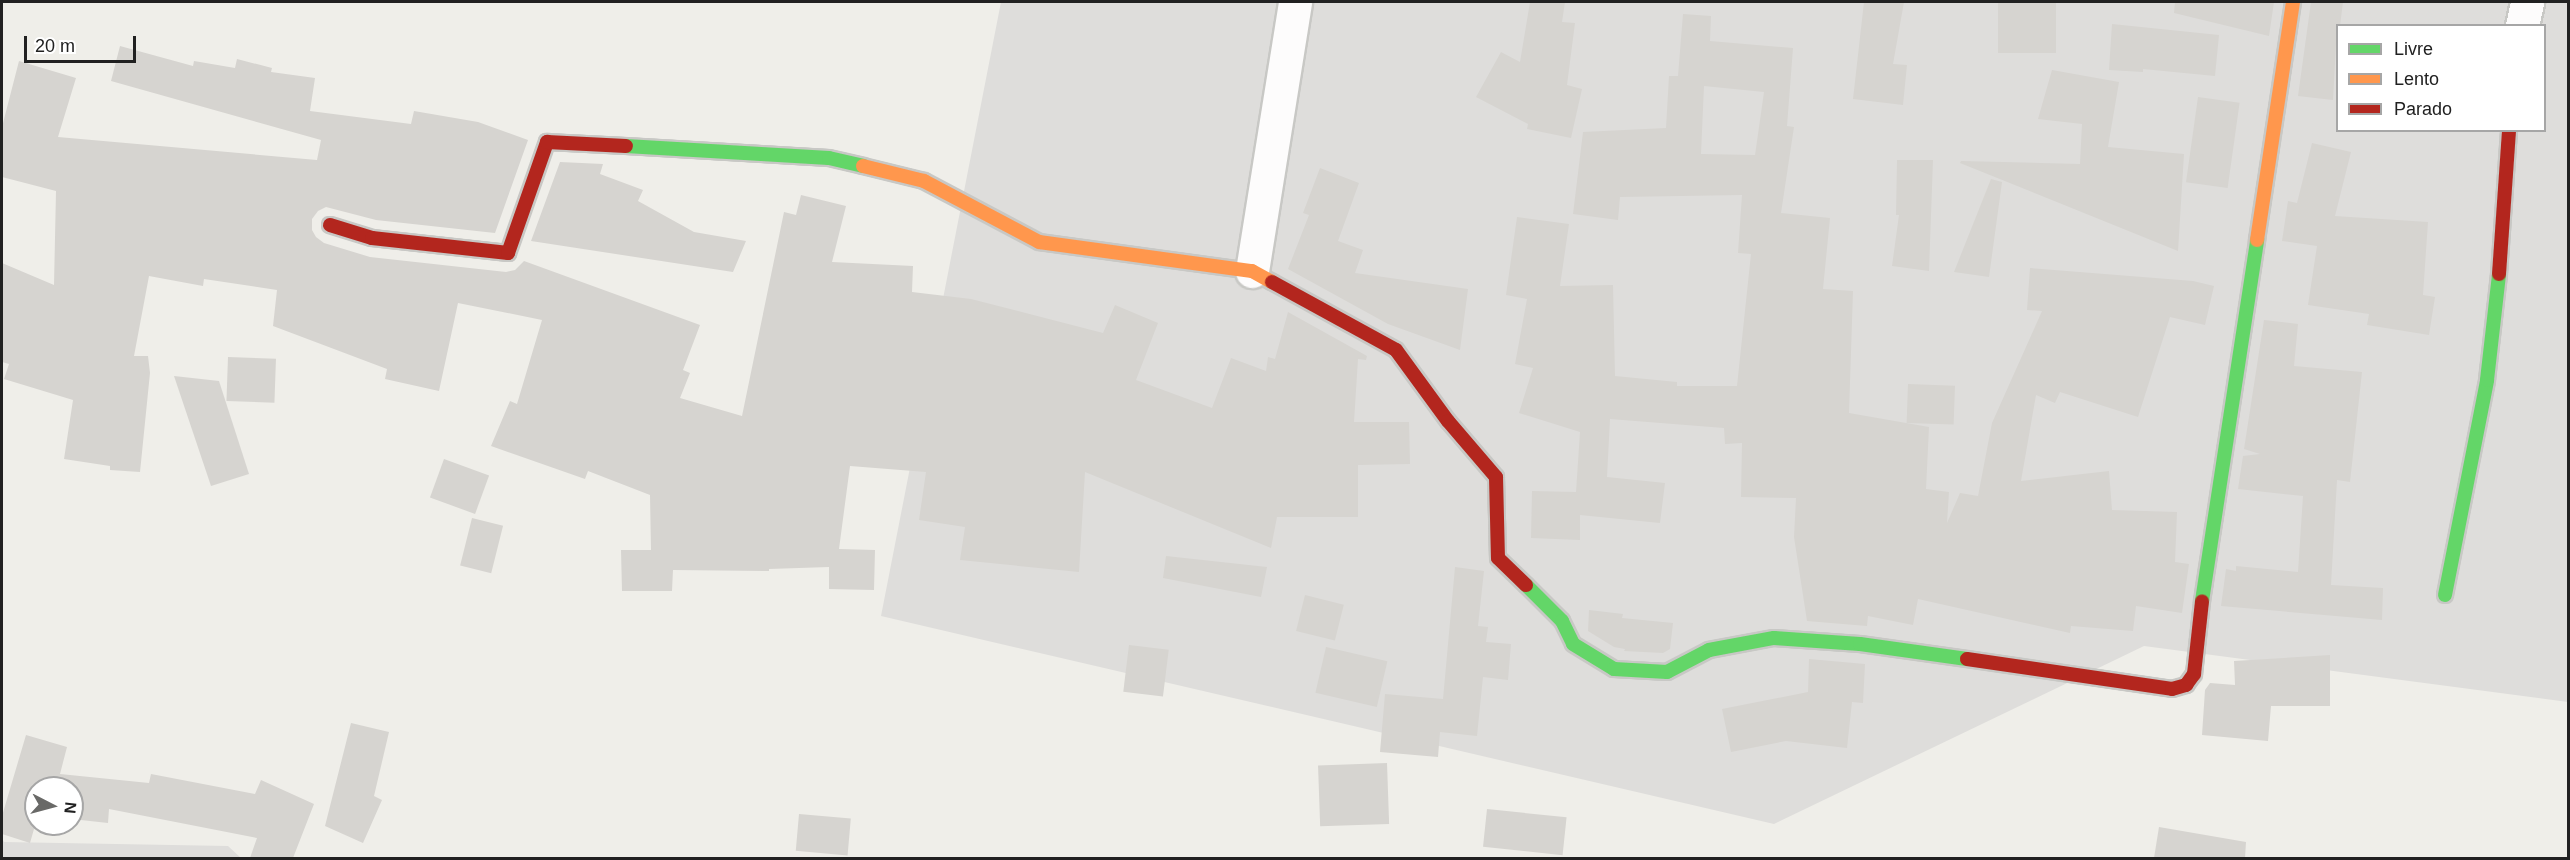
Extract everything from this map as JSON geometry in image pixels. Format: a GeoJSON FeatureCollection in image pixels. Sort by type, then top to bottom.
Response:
{"type":"FeatureCollection","features":[{"type":"Feature","properties":{"kind":"street"},"geometry":{"type":"LineString","coordinates":[[1252,271],[1295,2]]}},
{"type":"Feature","properties":{"kind":"street"},"geometry":{"type":"LineString","coordinates":[[330,225],[372,238],[508,253],[547,142],[829,158],[924,181],[1039,242],[1252,271],[1396,350],[1448,421],[1496,477],[1498,558],[1562,621],[1573,644],[1614,669],[1668,672],[1709,650],[1774,639],[1860,645],[2172,689],[2186,686],[2194,674],[2208,559],[2293,2]]}},
{"type":"Feature","properties":{"kind":"street"},"geometry":{"type":"LineString","coordinates":[[2522,24],[2526,2]]}},
{"type":"Feature","properties":{"kind":"street"},"geometry":{"type":"LineString","coordinates":[[2445,595],[2487,380],[2498,292],[2509,132]]}},
{"type":"Feature","properties":{"kind":"shaded area"},"geometry":{"type":"Polygon","coordinates":[[[1001,2],[2568,2],[2568,702],[2144,646],[1774,824],[881,616],[1001,2]]]}},
{"type":"Feature","properties":{"kind":"shaded area"},"geometry":{"type":"Polygon","coordinates":[[[2,839],[4,842],[228,846],[241,858],[2,858],[2,839]]]}},
{"type":"Feature","properties":{"kind":"building"},"geometry":{"type":"Polygon","coordinates":[[[1530,2],[1565,2],[1562,22],[1575,23],[1567,85],[1582,89],[1571,138],[1527,129],[1528,124],[1476,97],[1501,52],[1520,62],[1530,2]]]}},
{"type":"Feature","properties":{"kind":"building"},"geometry":{"type":"Polygon","coordinates":[[[1864,2],[1904,2],[1893,64],[1907,65],[1903,105],[1853,99],[1864,2]]]}},
{"type":"Feature","properties":{"kind":"building"},"geometry":{"type":"Polygon","coordinates":[[[1998,2],[2056,2],[2056,53],[1998,53],[1998,2]]]}},
{"type":"Feature","properties":{"kind":"building"},"geometry":{"type":"Polygon","coordinates":[[[2175,2],[2274,2],[2269,36],[2174,13],[2175,2]]]}},
{"type":"Feature","properties":{"kind":"building"},"geometry":{"type":"Polygon","coordinates":[[[2311,2],[2343,2],[2340,24],[2336,24],[2333,100],[2298,96],[2311,2]]]}},
{"type":"Feature","properties":{"kind":"building"},"geometry":{"type":"Polygon","coordinates":[[[1683,14],[1711,16],[1710,41],[1793,48],[1787,126],[1794,127],[1781,213],[1830,218],[1823,289],[1853,291],[1849,413],[1929,427],[1926,489],[1949,492],[1947,523],[1960,493],[1978,496],[1992,423],[2042,311],[2027,310],[2030,268],[2193,281],[2214,286],[2205,325],[2170,317],[2138,417],[2060,392],[2055,403],[2036,395],[2021,481],[2109,471],[2112,510],[2177,512],[2175,562],[2189,564],[2182,613],[2136,606],[2133,631],[2071,626],[2070,633],[1918,599],[1913,625],[1868,616],[1867,626],[1807,621],[1794,537],[1796,498],[1741,497],[1742,443],[1725,444],[1724,428],[1610,419],[1607,477],[1665,483],[1660,523],[1580,515],[1580,540],[1531,538],[1532,491],[1576,492],[1580,432],[1519,413],[1533,368],[1515,364],[1527,299],[1506,295],[1517,217],[1569,224],[1560,286],[1613,285],[1615,376],[1677,382],[1677,386],[1737,386],[1751,254],[1738,253],[1742,195],[1620,197],[1618,220],[1573,214],[1583,132],[1666,128],[1669,76],[1678,76],[1683,14]],[[1704,86],[1701,154],[1755,155],[1764,92],[1704,86]]]}},
{"type":"Feature","properties":{"kind":"building"},"geometry":{"type":"Polygon","coordinates":[[[2112,24],[2219,35],[2215,76],[2143,69],[2143,72],[2109,70],[2112,24]]]}},
{"type":"Feature","properties":{"kind":"building"},"geometry":{"type":"Polygon","coordinates":[[[120,46],[193,66],[194,61],[235,68],[237,59],[272,68],[271,72],[315,78],[310,111],[411,124],[414,111],[478,122],[528,140],[495,233],[376,220],[326,207],[318,211],[312,219],[312,230],[316,237],[324,243],[370,257],[506,272],[515,270],[524,261],[700,325],[683,370],[690,373],[680,398],[742,416],[784,212],[796,215],[801,195],[846,206],[832,262],[913,266],[912,292],[971,299],[1103,333],[1115,305],[1158,323],[1136,380],[1212,408],[1231,358],[1266,371],[1268,357],[1275,359],[1288,312],[1367,356],[1366,360],[1358,359],[1354,422],[1409,422],[1410,464],[1358,465],[1358,517],[1277,517],[1271,548],[1085,472],[1079,572],[960,560],[965,527],[919,520],[926,472],[850,466],[839,549],[875,550],[874,590],[829,589],[829,567],[769,569],[769,571],[673,570],[672,591],[622,591],[621,550],[651,550],[650,495],[588,471],[585,479],[491,446],[510,401],[517,404],[542,320],[458,303],[439,391],[385,379],[387,369],[273,326],[277,290],[204,279],[203,286],[149,276],[134,356],[148,356],[150,373],[140,472],[110,470],[110,466],[64,459],[73,400],[4,379],[9,364],[2,362],[2,263],[54,285],[56,191],[2,177],[2,127],[19,61],[76,78],[58,137],[317,160],[321,140],[111,81],[120,46]]]}},
{"type":"Feature","properties":{"kind":"building"},"geometry":{"type":"Polygon","coordinates":[[[2052,70],[2119,82],[2108,147],[2184,154],[2178,251],[1960,163],[1961,161],[2080,164],[2082,124],[2038,119],[2052,70]]]}},
{"type":"Feature","properties":{"kind":"building"},"geometry":{"type":"Polygon","coordinates":[[[2198,97],[2240,103],[2228,188],[2186,182],[2198,97]]]}},
{"type":"Feature","properties":{"kind":"building"},"geometry":{"type":"Polygon","coordinates":[[[2312,143],[2351,152],[2335,216],[2428,222],[2423,295],[2435,297],[2429,335],[2367,325],[2369,314],[2308,305],[2317,246],[2282,241],[2288,201],[2297,203],[2312,143]]]}},
{"type":"Feature","properties":{"kind":"building"},"geometry":{"type":"Polygon","coordinates":[[[1897,160],[1933,160],[1929,271],[1892,266],[1899,215],[1896,215],[1897,160]]]}},
{"type":"Feature","properties":{"kind":"building"},"geometry":{"type":"Polygon","coordinates":[[[560,162],[603,164],[600,174],[643,190],[638,201],[694,232],[746,241],[733,272],[531,241],[560,162]]]}},
{"type":"Feature","properties":{"kind":"building"},"geometry":{"type":"Polygon","coordinates":[[[1320,168],[1359,183],[1338,241],[1363,250],[1355,273],[1468,289],[1460,350],[1388,324],[1288,269],[1309,215],[1303,213],[1320,168]]]}},
{"type":"Feature","properties":{"kind":"building"},"geometry":{"type":"Polygon","coordinates":[[[1991,179],[2002,182],[1989,277],[1954,272],[1991,179]]]}},
{"type":"Feature","properties":{"kind":"building"},"geometry":{"type":"Polygon","coordinates":[[[2264,320],[2298,324],[2294,366],[2362,372],[2350,482],[2337,480],[2331,585],[2383,588],[2382,620],[2221,606],[2226,569],[2236,571],[2236,566],[2298,572],[2303,496],[2238,489],[2243,456],[2260,454],[2244,449],[2264,320]]]}},
{"type":"Feature","properties":{"kind":"building"},"geometry":{"type":"Polygon","coordinates":[[[228,357],[276,359],[274,403],[226,401],[228,357]]]}},
{"type":"Feature","properties":{"kind":"building"},"geometry":{"type":"Polygon","coordinates":[[[174,376],[219,381],[249,474],[211,486],[174,376]]]}},
{"type":"Feature","properties":{"kind":"building"},"geometry":{"type":"Polygon","coordinates":[[[1908,384],[1955,386],[1954,425],[1907,423],[1908,384]]]}},
{"type":"Feature","properties":{"kind":"building"},"geometry":{"type":"Polygon","coordinates":[[[444,459],[489,475],[475,514],[430,498],[444,459]]]}},
{"type":"Feature","properties":{"kind":"building"},"geometry":{"type":"Polygon","coordinates":[[[472,518],[503,526],[491,573],[460,566],[472,518]]]}},
{"type":"Feature","properties":{"kind":"building"},"geometry":{"type":"Polygon","coordinates":[[[1166,556],[1267,567],[1261,597],[1163,578],[1166,556]]]}},
{"type":"Feature","properties":{"kind":"building"},"geometry":{"type":"Polygon","coordinates":[[[1455,567],[1484,571],[1478,626],[1488,627],[1486,642],[1511,644],[1508,680],[1483,677],[1477,736],[1440,732],[1438,757],[1380,752],[1385,694],[1443,699],[1455,567]]]}},
{"type":"Feature","properties":{"kind":"building"},"geometry":{"type":"Polygon","coordinates":[[[1305,595],[1344,605],[1335,641],[1296,631],[1305,595]]]}},
{"type":"Feature","properties":{"kind":"building"},"geometry":{"type":"Polygon","coordinates":[[[1589,610],[1623,614],[1622,618],[1673,623],[1670,649],[1663,653],[1624,651],[1625,649],[1614,647],[1588,631],[1589,610]]]}},
{"type":"Feature","properties":{"kind":"building"},"geometry":{"type":"Polygon","coordinates":[[[1129,645],[1169,650],[1163,697],[1123,692],[1129,645]]]}},
{"type":"Feature","properties":{"kind":"building"},"geometry":{"type":"Polygon","coordinates":[[[1326,647],[1387,661],[1377,707],[1315,693],[1326,647]]]}},
{"type":"Feature","properties":{"kind":"building"},"geometry":{"type":"Polygon","coordinates":[[[2330,655],[2330,706],[2271,706],[2268,741],[2202,735],[2205,690],[2210,683],[2235,685],[2234,661],[2330,655]]]}},
{"type":"Feature","properties":{"kind":"building"},"geometry":{"type":"Polygon","coordinates":[[[1809,659],[1865,664],[1863,703],[1852,702],[1847,748],[1786,741],[1731,752],[1722,709],[1808,692],[1809,659]]]}},
{"type":"Feature","properties":{"kind":"building"},"geometry":{"type":"Polygon","coordinates":[[[351,723],[389,732],[374,796],[382,800],[363,843],[325,826],[351,723]]]}},
{"type":"Feature","properties":{"kind":"building"},"geometry":{"type":"Polygon","coordinates":[[[26,735],[67,747],[60,774],[80,776],[24,776],[24,836],[32,836],[30,843],[2,834],[2,816],[26,735]]]}},
{"type":"Feature","properties":{"kind":"building"},"geometry":{"type":"Polygon","coordinates":[[[1387,763],[1389,824],[1320,826],[1318,765],[1387,763]]]}},
{"type":"Feature","properties":{"kind":"building"},"geometry":{"type":"Polygon","coordinates":[[[151,774],[255,794],[261,780],[314,804],[293,858],[250,858],[257,838],[109,809],[108,823],[84,820],[84,776],[149,783],[151,774]]]}},
{"type":"Feature","properties":{"kind":"building"},"geometry":{"type":"Polygon","coordinates":[[[1487,809],[1567,817],[1563,855],[1483,847],[1487,809]]]}},
{"type":"Feature","properties":{"kind":"building"},"geometry":{"type":"Polygon","coordinates":[[[799,814],[851,819],[848,855],[796,851],[799,814]]]}},
{"type":"Feature","properties":{"kind":"building"},"geometry":{"type":"Polygon","coordinates":[[[2159,827],[2246,842],[2245,858],[2154,858],[2159,827]]]}},
{"type":"Feature","properties":{"kind":"traffic: fast"},"geometry":{"type":"LineString","coordinates":[[626,146],[829,158],[863,166]]}},
{"type":"Feature","properties":{"kind":"traffic: fast"},"geometry":{"type":"LineString","coordinates":[[2202,601],[2257,240]]}},
{"type":"Feature","properties":{"kind":"traffic: fast"},"geometry":{"type":"LineString","coordinates":[[2445,595],[2487,380],[2499,274]]}},
{"type":"Feature","properties":{"kind":"traffic: fast"},"geometry":{"type":"LineString","coordinates":[[1526,585],[1562,621],[1573,644],[1614,669],[1667,672],[1709,650],[1774,638],[1860,644],[1967,659]]}},
{"type":"Feature","properties":{"kind":"traffic: slow"},"geometry":{"type":"LineString","coordinates":[[2257,240],[2293,2]]}},
{"type":"Feature","properties":{"kind":"traffic: slow"},"geometry":{"type":"LineString","coordinates":[[863,166],[924,181],[1039,242],[1252,271],[1272,282]]}},
{"type":"Feature","properties":{"kind":"traffic: jam"},"geometry":{"type":"LineString","coordinates":[[2499,274],[2509,132]]}},
{"type":"Feature","properties":{"kind":"traffic: jam"},"geometry":{"type":"LineString","coordinates":[[330,225],[372,238],[508,253],[547,142],[626,146]]}},
{"type":"Feature","properties":{"kind":"traffic: jam"},"geometry":{"type":"LineString","coordinates":[[1272,282],[1396,350],[1448,421],[1496,477],[1498,558],[1526,585]]}},
{"type":"Feature","properties":{"kind":"traffic: jam"},"geometry":{"type":"LineString","coordinates":[[1967,659],[2172,689],[2186,685],[2194,674],[2202,601]]}}]}
